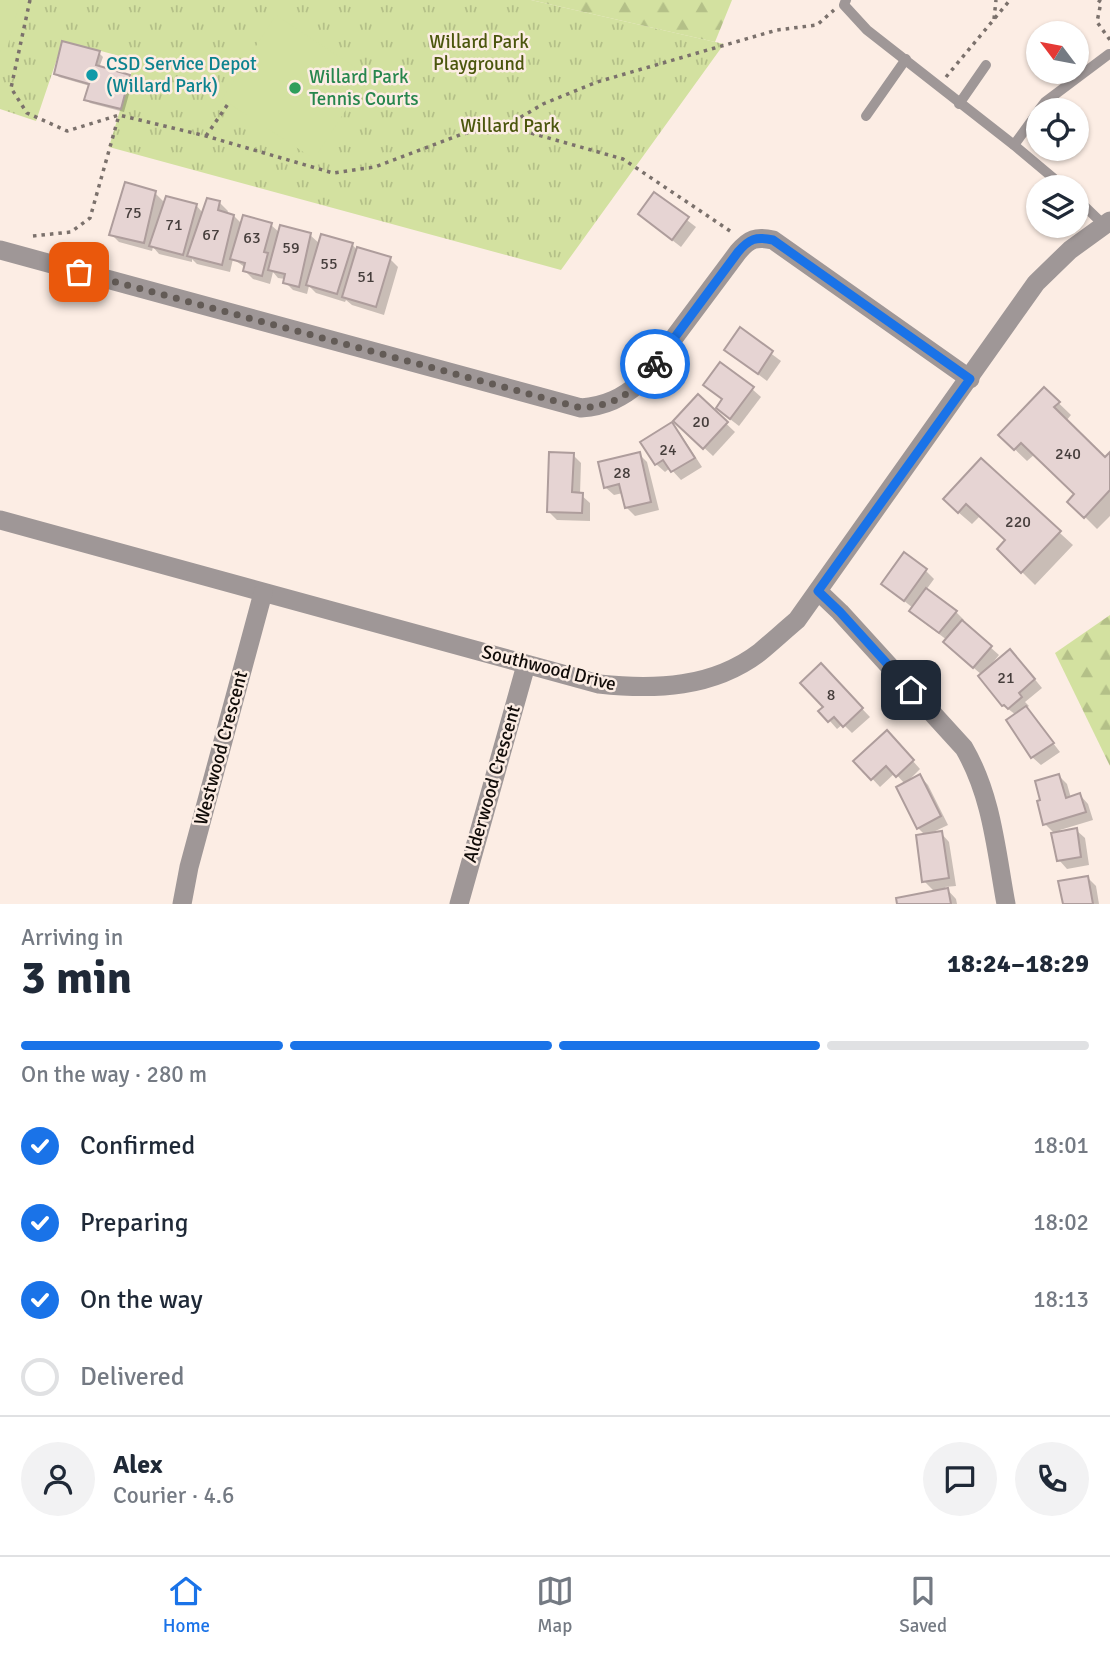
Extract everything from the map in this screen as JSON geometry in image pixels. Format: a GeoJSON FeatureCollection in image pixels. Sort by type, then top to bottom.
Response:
{"type":"FeatureCollection","features":[{"type":"Feature","properties":{"kind":"street","name":"Southwood Drive"},"geometry":{"type":"LineString","coordinates":[[0,520],[599,684],[635,688],[674,686],[714,677],[758,654],[797,620],[1036,283],[1070,250],[1107,223]]}},
{"type":"Feature","properties":{"kind":"street"},"geometry":{"type":"LineString","coordinates":[[0,250],[581,408],[610,403],[626,395],[641,382],[746,243],[761,237],[773,240],[970,379]]}},
{"type":"Feature","properties":{"kind":"street"},"geometry":{"type":"LineString","coordinates":[[818,591],[964,748],[985,792],[1006,904]]}},
{"type":"Feature","properties":{"kind":"street","name":"Westwood Crescent"},"geometry":{"type":"LineString","coordinates":[[181,904],[188,867],[263,593]]}},
{"type":"Feature","properties":{"kind":"street","name":"Alderwood Crescent"},"geometry":{"type":"LineString","coordinates":[[459,904],[526,664]]}},
{"type":"Feature","properties":{"kind":"lane"},"geometry":{"type":"LineString","coordinates":[[845,2],[867,30],[1049,175]]}},
{"type":"Feature","properties":{"kind":"lane"},"geometry":{"type":"LineString","coordinates":[[1050,98],[1109,54]]}},
{"type":"Feature","properties":{"kind":"lane"},"geometry":{"type":"LineString","coordinates":[[866,116],[906,59]]}},
{"type":"Feature","properties":{"kind":"lane"},"geometry":{"type":"LineString","coordinates":[[960,104],[986,65]]}},
{"type":"Feature","properties":{"kind":"lane"},"geometry":{"type":"LineString","coordinates":[[1014,145],[1026,128]]}},
{"type":"Feature","properties":{"kind":"lane"},"geometry":{"type":"LineString","coordinates":[[1089,208],[1107,223]]}},
{"type":"Feature","properties":{"kind":"path"},"geometry":{"type":"LineString","coordinates":[[30,0],[11,88],[27,113],[68,131],[119,115],[206,136],[333,173],[375,167],[462,134],[506,126],[543,104],[597,82],[777,30],[817,25],[845,2]]}},
{"type":"Feature","properties":{"kind":"path"},"geometry":{"type":"LineString","coordinates":[[994,20],[996,0]]}},
{"type":"Feature","properties":{"kind":"path"},"geometry":{"type":"LineString","coordinates":[[939,86],[1010,0]]}},
{"type":"Feature","properties":{"kind":"path"},"geometry":{"type":"LineString","coordinates":[[1098,0],[1101,2],[1097,22],[1110,40]]}},
{"type":"Feature","properties":{"kind":"path"},"geometry":{"type":"LineString","coordinates":[[206,136],[229,104]]}},
{"type":"Feature","properties":{"kind":"path"},"geometry":{"type":"LineString","coordinates":[[33,236],[71,232],[90,218],[119,115]]}},
{"type":"Feature","properties":{"kind":"path"},"geometry":{"type":"LineString","coordinates":[[506,126],[623,159],[746,243]]}},
{"type":"Feature","properties":{"kind":"green space","name":"Willard Park"},"geometry":{"type":"Polygon","coordinates":[[[0,0],[531,0],[724,44],[561,270],[109,147],[135,60],[63,41],[36,121],[0,109],[0,0]]]}},
{"type":"Feature","properties":{"kind":"green space"},"geometry":{"type":"Polygon","coordinates":[[[0,0],[20,0],[7,49],[2,47],[0,52],[0,0]]]}},
{"type":"Feature","properties":{"kind":"green space"},"geometry":{"type":"Polygon","coordinates":[[[531,0],[732,0],[715,42],[531,0]]]}},
{"type":"Feature","properties":{"kind":"green space","name":"Willard Park Tennis Courts"},"geometry":{"type":"Polygon","coordinates":[[[276,15],[368,76],[314,159],[222,99],[276,15]]]}},
{"type":"Feature","properties":{"kind":"green space"},"geometry":{"type":"Polygon","coordinates":[[[1110,615],[1110,766],[1055,653],[1110,615]]]}},
{"type":"Feature","properties":{"kind":"building","name":"CSD Service Depot (Willard Park)"},"geometry":{"type":"Polygon","coordinates":[[[62,41],[100,51],[96,65],[130,75],[121,109],[84,100],[89,84],[54,74],[62,41]]]}},
{"type":"Feature","properties":{"kind":"building"},"geometry":{"type":"Polygon","coordinates":[[[125,182],[156,191],[144,243],[109,235],[125,182]]]}},
{"type":"Feature","properties":{"kind":"building"},"geometry":{"type":"Polygon","coordinates":[[[654,192],[689,217],[672,240],[638,214],[654,192]]]}},
{"type":"Feature","properties":{"kind":"building"},"geometry":{"type":"Polygon","coordinates":[[[166,196],[197,204],[183,255],[149,246],[166,196]]]}},
{"type":"Feature","properties":{"kind":"building"},"geometry":{"type":"Polygon","coordinates":[[[207,198],[220,201],[218,210],[234,215],[222,265],[187,256],[207,198]]]}},
{"type":"Feature","properties":{"kind":"building"},"geometry":{"type":"Polygon","coordinates":[[[243,215],[272,223],[264,252],[268,253],[262,276],[243,271],[245,263],[230,259],[243,215]]]}},
{"type":"Feature","properties":{"kind":"building"},"geometry":{"type":"Polygon","coordinates":[[[280,225],[311,233],[299,287],[283,283],[285,274],[268,270],[280,225]]]}},
{"type":"Feature","properties":{"kind":"building"},"geometry":{"type":"Polygon","coordinates":[[[321,234],[353,243],[337,294],[306,285],[321,234]]]}},
{"type":"Feature","properties":{"kind":"building"},"geometry":{"type":"Polygon","coordinates":[[[357,247],[391,257],[376,307],[342,297],[357,247]]]}},
{"type":"Feature","properties":{"kind":"building"},"geometry":{"type":"Polygon","coordinates":[[[740,327],[773,351],[758,374],[724,350],[740,327]]]}},
{"type":"Feature","properties":{"kind":"building"},"geometry":{"type":"Polygon","coordinates":[[[720,362],[754,387],[730,419],[716,408],[722,399],[703,385],[720,362]]]}},
{"type":"Feature","properties":{"kind":"building"},"geometry":{"type":"Polygon","coordinates":[[[1044,387],[1060,402],[1054,407],[1105,457],[1110,452],[1110,490],[1084,518],[1067,502],[1074,494],[1021,443],[1014,450],[998,435],[1044,387]]]}},
{"type":"Feature","properties":{"kind":"building"},"geometry":{"type":"Polygon","coordinates":[[[698,394],[728,422],[703,449],[673,421],[698,394]]]}},
{"type":"Feature","properties":{"kind":"building"},"geometry":{"type":"Polygon","coordinates":[[[672,422],[695,458],[671,472],[663,460],[655,465],[640,442],[672,422]]]}},
{"type":"Feature","properties":{"kind":"building"},"geometry":{"type":"Polygon","coordinates":[[[549,452],[574,453],[572,492],[583,493],[582,513],[547,512],[549,452]]]}},
{"type":"Feature","properties":{"kind":"building"},"geometry":{"type":"Polygon","coordinates":[[[640,452],[651,502],[625,508],[619,484],[604,488],[598,462],[640,452]]]}},
{"type":"Feature","properties":{"kind":"building"},"geometry":{"type":"Polygon","coordinates":[[[981,458],[1061,531],[1021,573],[997,549],[1005,540],[966,504],[958,513],[943,499],[981,458]]]}},
{"type":"Feature","properties":{"kind":"building"},"geometry":{"type":"Polygon","coordinates":[[[904,552],[927,569],[904,601],[881,584],[904,552]]]}},
{"type":"Feature","properties":{"kind":"building"},"geometry":{"type":"Polygon","coordinates":[[[926,588],[957,611],[939,633],[909,611],[926,588]]]}},
{"type":"Feature","properties":{"kind":"building"},"geometry":{"type":"Polygon","coordinates":[[[962,620],[992,646],[973,668],[943,642],[962,620]]]}},
{"type":"Feature","properties":{"kind":"building"},"geometry":{"type":"Polygon","coordinates":[[[1010,649],[1035,679],[1019,693],[1022,697],[1008,709],[1002,706],[978,676],[1010,649]]]}},
{"type":"Feature","properties":{"kind":"building"},"geometry":{"type":"Polygon","coordinates":[[[821,663],[863,708],[843,727],[834,717],[828,722],[818,711],[823,707],[800,683],[821,663]]]}},
{"type":"Feature","properties":{"kind":"building"},"geometry":{"type":"Polygon","coordinates":[[[1026,706],[1054,743],[1031,758],[1006,720],[1026,706]]]}},
{"type":"Feature","properties":{"kind":"building"},"geometry":{"type":"Polygon","coordinates":[[[887,730],[914,760],[896,777],[886,766],[871,780],[853,761],[887,730]]]}},
{"type":"Feature","properties":{"kind":"building"},"geometry":{"type":"Polygon","coordinates":[[[920,774],[941,816],[917,829],[896,787],[920,774]]]}},
{"type":"Feature","properties":{"kind":"building"},"geometry":{"type":"Polygon","coordinates":[[[1059,774],[1066,798],[1080,793],[1086,812],[1043,825],[1035,781],[1059,774]]]}},
{"type":"Feature","properties":{"kind":"building"},"geometry":{"type":"Polygon","coordinates":[[[1077,828],[1081,857],[1057,861],[1051,833],[1077,828]]]}},
{"type":"Feature","properties":{"kind":"building"},"geometry":{"type":"Polygon","coordinates":[[[942,831],[949,878],[922,882],[916,835],[942,831]]]}},
{"type":"Feature","properties":{"kind":"building"},"geometry":{"type":"Polygon","coordinates":[[[1088,876],[1093,904],[1063,904],[1058,881],[1088,876]]]}},
{"type":"Feature","properties":{"kind":"building"},"geometry":{"type":"Polygon","coordinates":[[[948,888],[951,904],[897,904],[896,898],[948,888]]]}},
{"type":"Feature","properties":{"kind":"way so far"},"geometry":{"type":"LineString","coordinates":[[79,272],[581,408],[610,403],[626,395],[655,364]]}},
{"type":"Feature","properties":{"kind":"place","name":"CSD Service Depot (Willard Park)"},"geometry":{"type":"Point","coordinates":[92,75]}},
{"type":"Feature","properties":{"kind":"place","name":"Willard Park Tennis Courts"},"geometry":{"type":"Point","coordinates":[295,88]}},
{"type":"Feature","properties":{"kind":"route"},"geometry":{"type":"LineString","coordinates":[[655,364],[738,252],[746,243],[761,237],[773,240],[970,379],[818,591],[911,690]]}},
{"type":"Feature","properties":{"kind":"park label","name":"Willard Park Playground"},"geometry":{"type":"Point","coordinates":[479,53]}}]}
